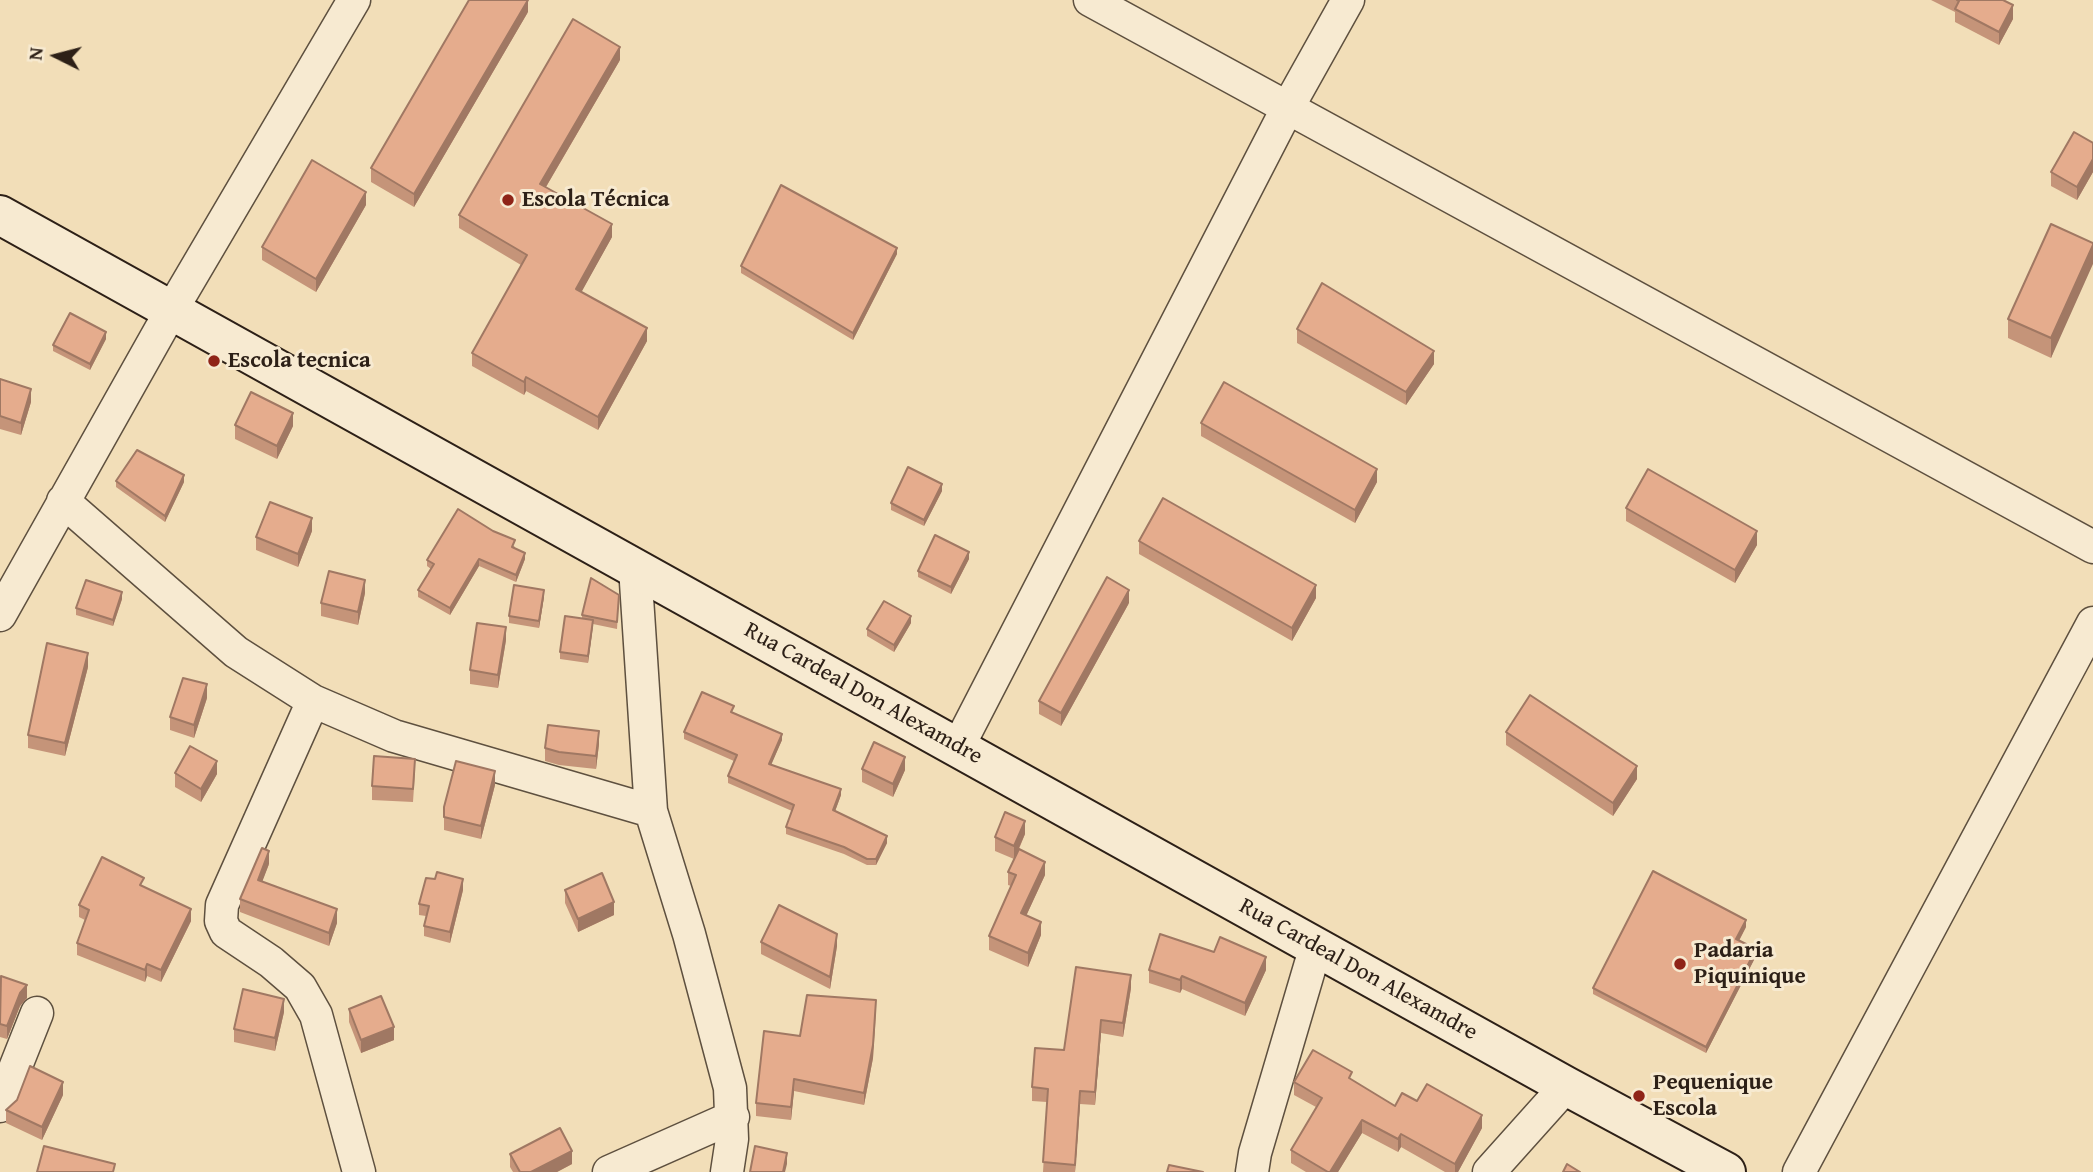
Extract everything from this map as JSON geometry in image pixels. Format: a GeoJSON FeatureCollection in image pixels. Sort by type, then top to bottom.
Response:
{"type":"FeatureCollection","features":[{"type":"Feature","properties":{"kind":"main road","name":"Rua Cardeal Don Alexamdre"},"geometry":{"type":"LineString","coordinates":[[0,215],[1566,1086],[1726,1172]]}},
{"type":"Feature","properties":{"kind":"street"},"geometry":{"type":"LineString","coordinates":[[0,615],[171,311],[354,0]]}},
{"type":"Feature","properties":{"kind":"street"},"geometry":{"type":"LineString","coordinates":[[1090,0],[2093,547]]}},
{"type":"Feature","properties":{"kind":"street"},"geometry":{"type":"LineString","coordinates":[[958,747],[1287,109],[1348,0]]}},
{"type":"Feature","properties":{"kind":"street"},"geometry":{"type":"LineString","coordinates":[[63,500],[236,652],[313,701],[394,736],[651,811]]}},
{"type":"Feature","properties":{"kind":"street"},"geometry":{"type":"LineString","coordinates":[[635,567],[651,811],[730,1088],[733,1116],[727,1172]]}},
{"type":"Feature","properties":{"kind":"street"},"geometry":{"type":"LineString","coordinates":[[1799,1172],[2093,623]]}},
{"type":"Feature","properties":{"kind":"street"},"geometry":{"type":"LineString","coordinates":[[313,701],[222,905],[221,921],[226,932],[271,962],[300,987],[316,1015],[359,1172]]}},
{"type":"Feature","properties":{"kind":"street"},"geometry":{"type":"LineString","coordinates":[[1252,1172],[1255,1153],[1316,946]]}},
{"type":"Feature","properties":{"kind":"street"},"geometry":{"type":"LineString","coordinates":[[0,1106],[37,1013]]}},
{"type":"Feature","properties":{"kind":"street"},"geometry":{"type":"LineString","coordinates":[[1489,1172],[1566,1086]]}},
{"type":"Feature","properties":{"kind":"street"},"geometry":{"type":"LineString","coordinates":[[609,1172],[733,1116]]}},
{"type":"Feature","properties":{"kind":"building"},"geometry":{"type":"Polygon","coordinates":[[[469,0],[528,0],[414,194],[371,168],[469,0]]]}},
{"type":"Feature","properties":{"kind":"building"},"geometry":{"type":"Polygon","coordinates":[[[1957,0],[2003,0],[2013,5],[1999,32],[1955,9],[1959,1],[1957,0]]]}},
{"type":"Feature","properties":{"kind":"building"},"geometry":{"type":"Polygon","coordinates":[[[573,19],[620,47],[540,184],[612,224],[576,289],[647,328],[598,417],[526,377],[524,382],[472,353],[527,255],[459,215],[573,19]]]}},
{"type":"Feature","properties":{"kind":"building"},"geometry":{"type":"Polygon","coordinates":[[[2074,132],[2093,143],[2093,159],[2077,187],[2051,172],[2074,132]]]}},
{"type":"Feature","properties":{"kind":"building"},"geometry":{"type":"Polygon","coordinates":[[[312,160],[366,192],[316,279],[262,247],[312,160]]]}},
{"type":"Feature","properties":{"kind":"building"},"geometry":{"type":"Polygon","coordinates":[[[781,185],[897,248],[853,333],[741,266],[781,185]]]}},
{"type":"Feature","properties":{"kind":"building"},"geometry":{"type":"Polygon","coordinates":[[[2051,224],[2093,245],[2051,338],[2008,319],[2051,224]]]}},
{"type":"Feature","properties":{"kind":"building"},"geometry":{"type":"Polygon","coordinates":[[[1322,283],[1434,351],[1406,392],[1297,329],[1322,283]]]}},
{"type":"Feature","properties":{"kind":"building"},"geometry":{"type":"Polygon","coordinates":[[[70,313],[106,332],[90,364],[53,345],[70,313]]]}},
{"type":"Feature","properties":{"kind":"building"},"geometry":{"type":"Polygon","coordinates":[[[0,379],[31,389],[21,423],[0,416],[0,379]]]}},
{"type":"Feature","properties":{"kind":"building"},"geometry":{"type":"Polygon","coordinates":[[[1224,382],[1377,469],[1355,510],[1201,423],[1224,382]]]}},
{"type":"Feature","properties":{"kind":"building"},"geometry":{"type":"Polygon","coordinates":[[[251,392],[293,413],[277,446],[235,425],[251,392]]]}},
{"type":"Feature","properties":{"kind":"building"},"geometry":{"type":"Polygon","coordinates":[[[137,450],[184,475],[165,516],[116,481],[137,450]]]}},
{"type":"Feature","properties":{"kind":"building"},"geometry":{"type":"Polygon","coordinates":[[[908,467],[942,484],[924,520],[891,503],[908,467]]]}},
{"type":"Feature","properties":{"kind":"building"},"geometry":{"type":"Polygon","coordinates":[[[1648,469],[1757,531],[1735,570],[1626,508],[1648,469]]]}},
{"type":"Feature","properties":{"kind":"building"},"geometry":{"type":"Polygon","coordinates":[[[1163,498],[1316,585],[1292,628],[1139,541],[1163,498]]]}},
{"type":"Feature","properties":{"kind":"building"},"geometry":{"type":"Polygon","coordinates":[[[270,502],[312,518],[298,554],[256,537],[270,502]]]}},
{"type":"Feature","properties":{"kind":"building"},"geometry":{"type":"Polygon","coordinates":[[[458,509],[493,531],[515,540],[512,547],[525,553],[516,575],[479,559],[450,608],[418,590],[434,564],[427,560],[458,509]]]}},
{"type":"Feature","properties":{"kind":"building"},"geometry":{"type":"Polygon","coordinates":[[[935,535],[969,552],[951,587],[918,571],[935,535]]]}},
{"type":"Feature","properties":{"kind":"building"},"geometry":{"type":"Polygon","coordinates":[[[329,571],[365,580],[358,612],[321,603],[329,571]]]}},
{"type":"Feature","properties":{"kind":"building"},"geometry":{"type":"Polygon","coordinates":[[[1107,577],[1129,590],[1061,713],[1039,701],[1107,577]]]}},
{"type":"Feature","properties":{"kind":"building"},"geometry":{"type":"Polygon","coordinates":[[[591,578],[619,595],[617,622],[582,615],[591,578]]]}},
{"type":"Feature","properties":{"kind":"building"},"geometry":{"type":"Polygon","coordinates":[[[86,580],[122,592],[113,620],[76,608],[86,580]]]}},
{"type":"Feature","properties":{"kind":"building"},"geometry":{"type":"Polygon","coordinates":[[[514,585],[544,590],[539,621],[509,616],[514,585]]]}},
{"type":"Feature","properties":{"kind":"building"},"geometry":{"type":"Polygon","coordinates":[[[884,601],[911,616],[894,645],[867,629],[884,601]]]}},
{"type":"Feature","properties":{"kind":"building"},"geometry":{"type":"Polygon","coordinates":[[[565,616],[593,620],[588,656],[560,652],[565,616]]]}},
{"type":"Feature","properties":{"kind":"building"},"geometry":{"type":"Polygon","coordinates":[[[477,623],[506,627],[498,675],[470,670],[477,623]]]}},
{"type":"Feature","properties":{"kind":"building"},"geometry":{"type":"Polygon","coordinates":[[[47,643],[88,653],[65,743],[28,735],[47,643]]]}},
{"type":"Feature","properties":{"kind":"building"},"geometry":{"type":"Polygon","coordinates":[[[183,678],[207,684],[194,725],[170,717],[183,678]]]}},
{"type":"Feature","properties":{"kind":"building"},"geometry":{"type":"Polygon","coordinates":[[[702,692],[734,706],[731,712],[782,734],[769,764],[841,789],[833,810],[887,836],[876,859],[867,859],[844,847],[786,827],[794,805],[728,776],[737,755],[684,732],[702,692]]]}},
{"type":"Feature","properties":{"kind":"building"},"geometry":{"type":"Polygon","coordinates":[[[1530,695],[1637,766],[1613,803],[1506,732],[1530,695]]]}},
{"type":"Feature","properties":{"kind":"building"},"geometry":{"type":"Polygon","coordinates":[[[548,725],[599,731],[596,756],[545,748],[548,725]]]}},
{"type":"Feature","properties":{"kind":"building"},"geometry":{"type":"Polygon","coordinates":[[[874,742],[905,757],[893,784],[862,769],[874,742]]]}},
{"type":"Feature","properties":{"kind":"building"},"geometry":{"type":"Polygon","coordinates":[[[190,746],[217,761],[201,789],[175,773],[190,746]]]}},
{"type":"Feature","properties":{"kind":"building"},"geometry":{"type":"Polygon","coordinates":[[[374,756],[415,759],[413,789],[372,786],[374,756]]]}},
{"type":"Feature","properties":{"kind":"building"},"geometry":{"type":"Polygon","coordinates":[[[456,761],[495,771],[481,826],[444,817],[456,761]]]}},
{"type":"Feature","properties":{"kind":"building"},"geometry":{"type":"Polygon","coordinates":[[[1005,812],[1025,821],[1014,846],[995,837],[1005,812]]]}},
{"type":"Feature","properties":{"kind":"building"},"geometry":{"type":"Polygon","coordinates":[[[262,848],[269,851],[258,880],[337,909],[329,933],[240,899],[262,848]]]}},
{"type":"Feature","properties":{"kind":"building"},"geometry":{"type":"Polygon","coordinates":[[[1019,849],[1045,862],[1021,913],[1041,922],[1028,953],[989,936],[1016,875],[1008,872],[1019,849]]]}},
{"type":"Feature","properties":{"kind":"building"},"geometry":{"type":"Polygon","coordinates":[[[102,857],[144,878],[140,885],[191,909],[161,970],[147,964],[145,970],[77,943],[89,910],[79,905],[102,857]]]}},
{"type":"Feature","properties":{"kind":"building","name":"Padaria Piquinique"},"geometry":{"type":"Polygon","coordinates":[[[1653,871],[1746,920],[1736,939],[1756,949],[1706,1047],[1593,988],[1653,871]]]}},
{"type":"Feature","properties":{"kind":"building"},"geometry":{"type":"Polygon","coordinates":[[[437,872],[463,879],[450,932],[424,926],[429,906],[419,904],[426,878],[435,879],[437,872]]]}},
{"type":"Feature","properties":{"kind":"building"},"geometry":{"type":"Polygon","coordinates":[[[602,873],[614,902],[578,919],[565,890],[602,873]]]}},
{"type":"Feature","properties":{"kind":"building"},"geometry":{"type":"Polygon","coordinates":[[[779,905],[837,934],[830,977],[761,942],[779,905]]]}},
{"type":"Feature","properties":{"kind":"building"},"geometry":{"type":"Polygon","coordinates":[[[1160,934],[1214,952],[1220,937],[1266,957],[1245,1003],[1182,976],[1180,980],[1149,970],[1160,934]]]}},
{"type":"Feature","properties":{"kind":"building"},"geometry":{"type":"Polygon","coordinates":[[[1076,967],[1131,975],[1123,1023],[1101,1020],[1095,1092],[1080,1091],[1075,1165],[1043,1162],[1048,1089],[1032,1087],[1035,1048],[1064,1050],[1076,967]]]}},
{"type":"Feature","properties":{"kind":"building"},"geometry":{"type":"Polygon","coordinates":[[[1,976],[27,985],[20,993],[7,1026],[0,1024],[1,976]]]}},
{"type":"Feature","properties":{"kind":"building"},"geometry":{"type":"Polygon","coordinates":[[[243,989],[284,999],[275,1038],[234,1029],[243,989]]]}},
{"type":"Feature","properties":{"kind":"building"},"geometry":{"type":"Polygon","coordinates":[[[807,995],[876,1000],[873,1045],[864,1093],[794,1079],[791,1107],[756,1103],[764,1031],[800,1036],[807,995]]]}},
{"type":"Feature","properties":{"kind":"building"},"geometry":{"type":"Polygon","coordinates":[[[381,996],[394,1027],[361,1040],[349,1009],[381,996]]]}},
{"type":"Feature","properties":{"kind":"building"},"geometry":{"type":"Polygon","coordinates":[[[1313,1050],[1352,1072],[1349,1078],[1395,1106],[1402,1093],[1417,1101],[1427,1084],[1482,1115],[1455,1164],[1401,1134],[1398,1139],[1362,1120],[1330,1172],[1291,1150],[1322,1098],[1294,1082],[1313,1050]]]}},
{"type":"Feature","properties":{"kind":"building"},"geometry":{"type":"Polygon","coordinates":[[[30,1066],[63,1082],[42,1127],[6,1110],[17,1100],[30,1066]]]}},
{"type":"Feature","properties":{"kind":"building"},"geometry":{"type":"Polygon","coordinates":[[[560,1128],[572,1151],[531,1172],[520,1172],[510,1154],[560,1128]]]}},
{"type":"Feature","properties":{"kind":"building"},"geometry":{"type":"Polygon","coordinates":[[[44,1146],[115,1164],[113,1172],[37,1172],[44,1146]]]}},
{"type":"Feature","properties":{"kind":"building"},"geometry":{"type":"Polygon","coordinates":[[[755,1146],[787,1153],[783,1172],[750,1172],[755,1146]]]}},
{"type":"Feature","properties":{"kind":"building"},"geometry":{"type":"Polygon","coordinates":[[[1567,1164],[1580,1172],[1563,1172],[1567,1164]]]}},
{"type":"Feature","properties":{"kind":"building"},"geometry":{"type":"Polygon","coordinates":[[[1169,1165],[1203,1172],[1167,1172],[1169,1165]]]}},
{"type":"Feature","properties":{"kind":"place","name":"Escola Técnica"},"geometry":{"type":"Point","coordinates":[508,200]}},
{"type":"Feature","properties":{"kind":"place","name":"Escola tecnica"},"geometry":{"type":"Point","coordinates":[214,361]}},
{"type":"Feature","properties":{"kind":"place","name":"Padaria Piquinique"},"geometry":{"type":"Point","coordinates":[1680,964]}},
{"type":"Feature","properties":{"kind":"place","name":"Pequenique Escola"},"geometry":{"type":"Point","coordinates":[1639,1096]}}]}
